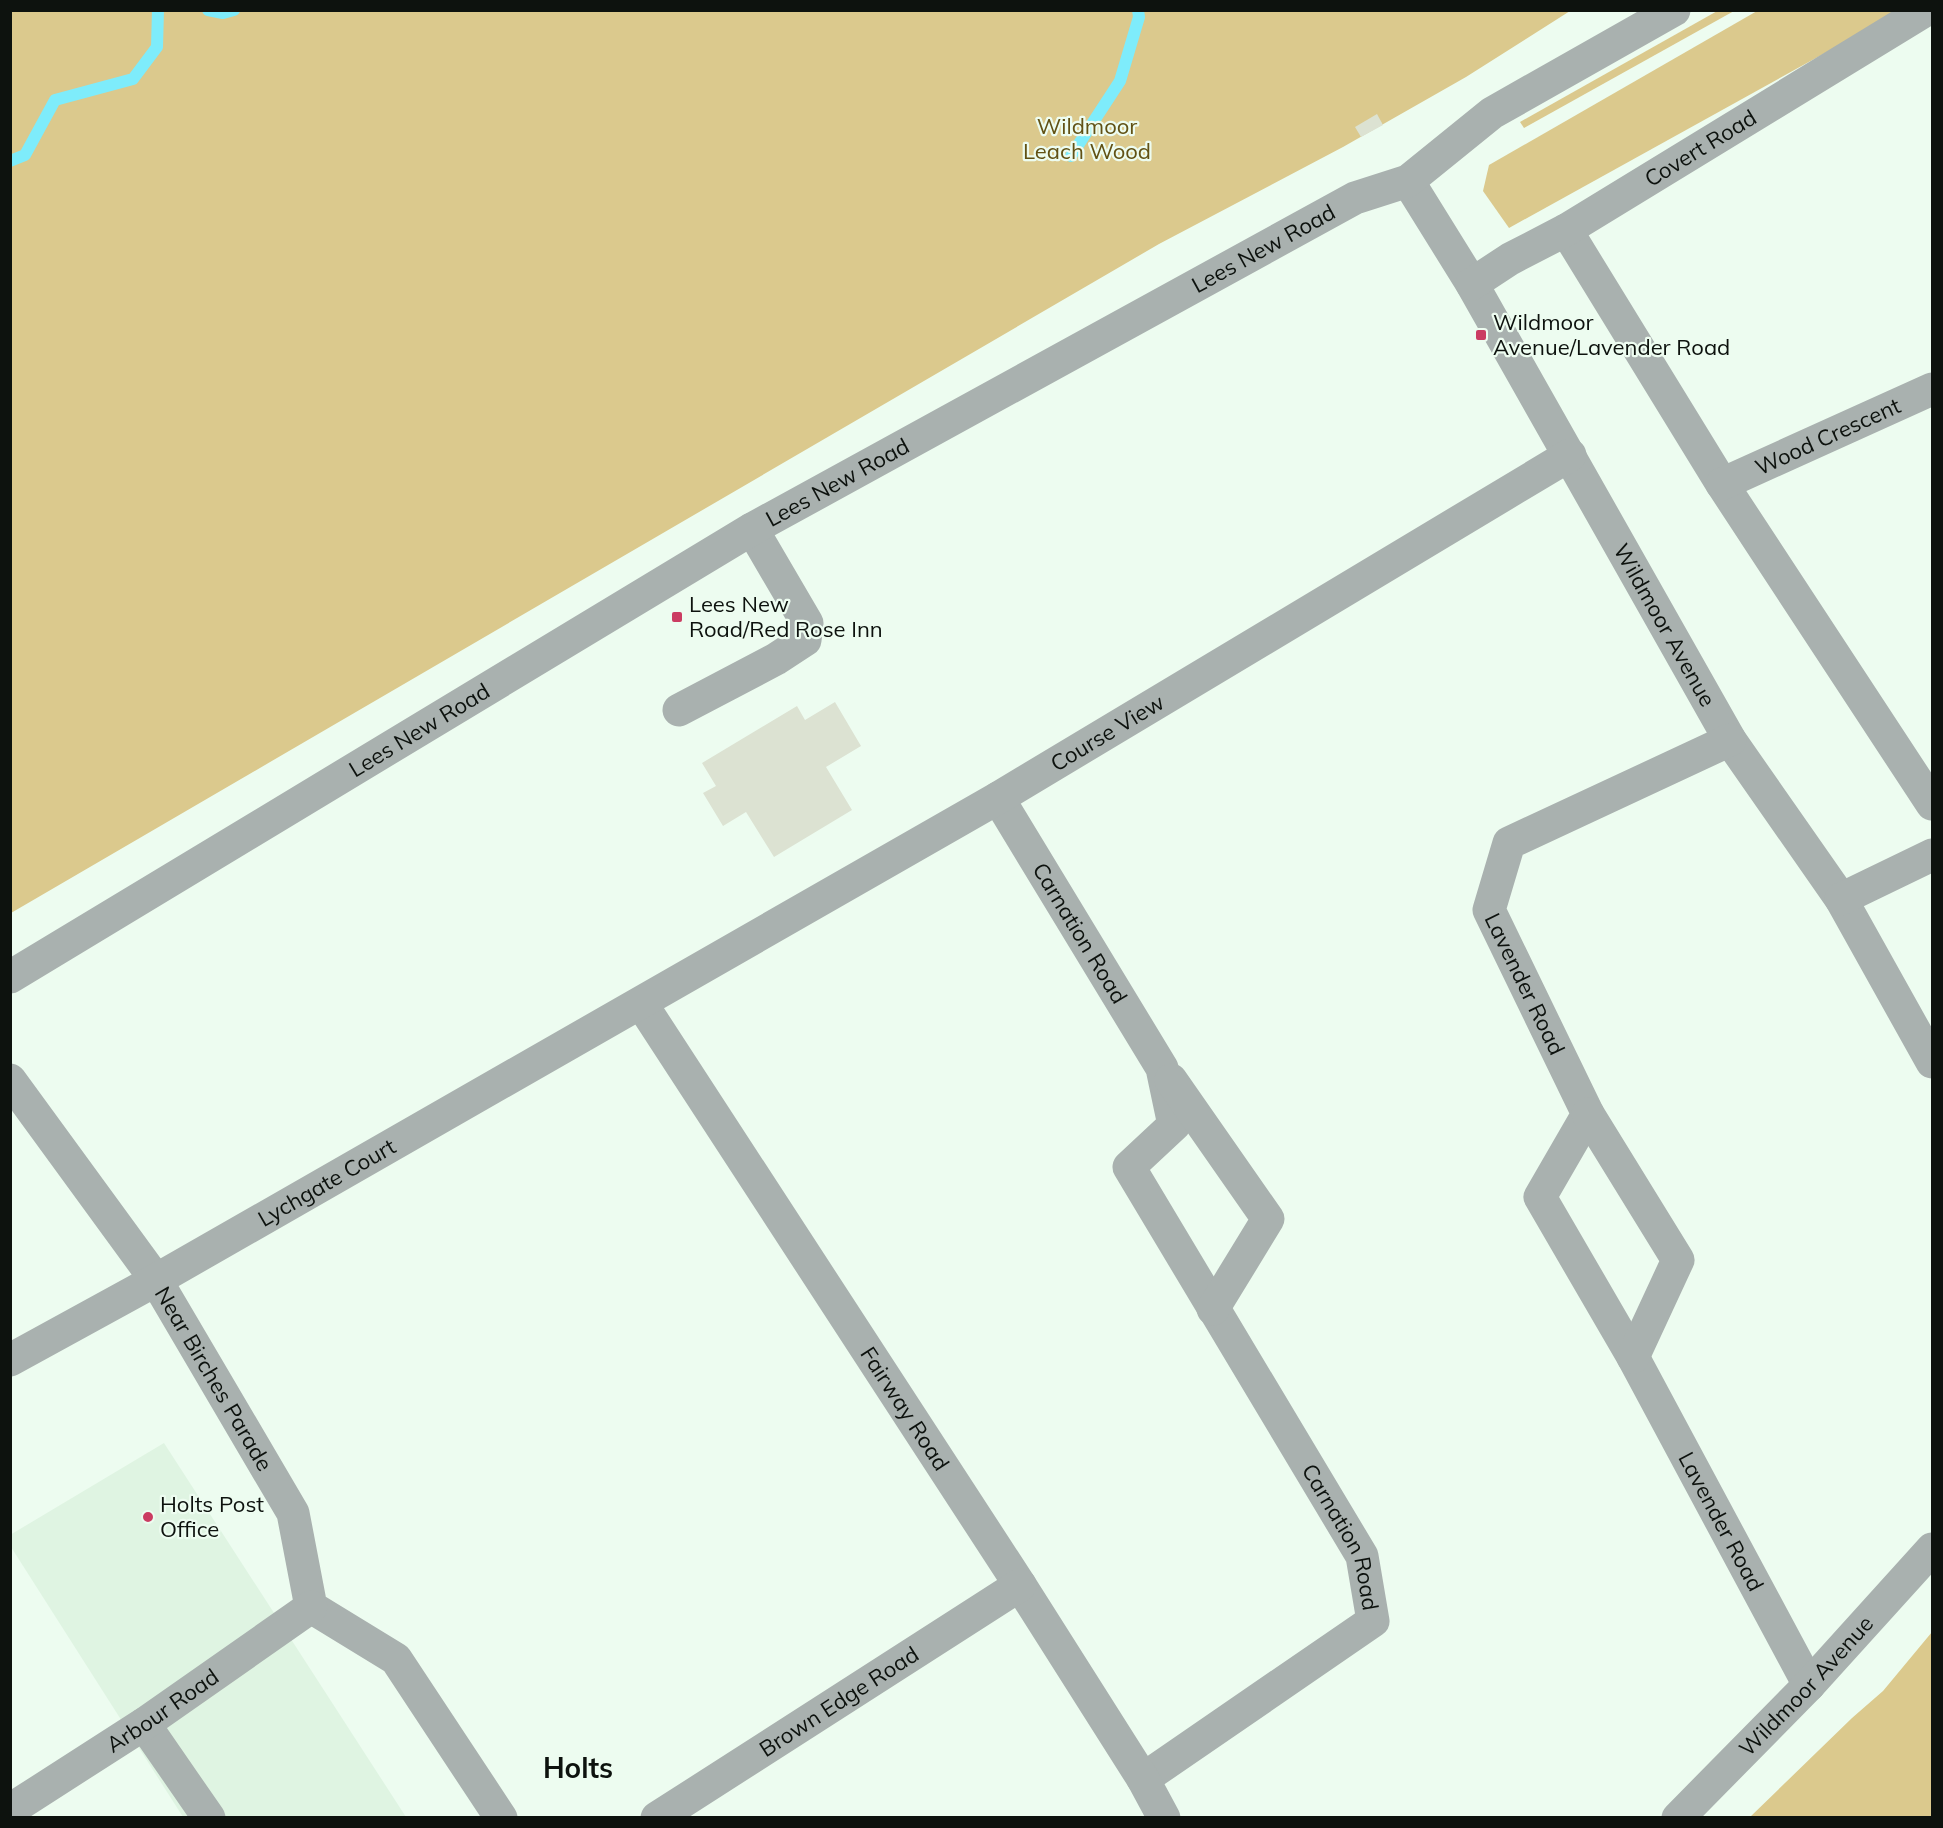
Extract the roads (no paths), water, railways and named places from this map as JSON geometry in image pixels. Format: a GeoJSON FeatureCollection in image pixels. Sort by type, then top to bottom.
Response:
{"type":"FeatureCollection","features":[{"type":"Feature","properties":{"kind":"street","name":"Lees New Road"},"geometry":{"type":"LineString","coordinates":[[10,977],[752,529],[1355,198],[1408,181],[1492,113],[1674,10]]}},
{"type":"Feature","properties":{"kind":"street","name":"Covert Road"},"geometry":{"type":"LineString","coordinates":[[1472,284],[1510,259],[1566,230],[1926,10]]}},
{"type":"Feature","properties":{"kind":"street","name":"Wildmoor Avenue"},"geometry":{"type":"LineString","coordinates":[[1408,181],[1472,284],[1730,740],[1840,899],[1932,1062]]}},
{"type":"Feature","properties":{"kind":"street"},"geometry":{"type":"LineString","coordinates":[[1566,230],[1722,484],[1932,804]]}},
{"type":"Feature","properties":{"kind":"street","name":"Wood Crescent"},"geometry":{"type":"LineString","coordinates":[[1722,484],[1932,389]]}},
{"type":"Feature","properties":{"kind":"street","name":"Course View"},"geometry":{"type":"LineString","coordinates":[[640,1003],[998,798],[1570,455]]}},
{"type":"Feature","properties":{"kind":"street"},"geometry":{"type":"LineString","coordinates":[[679,710],[776,659],[805,640],[807,623],[752,529]]}},
{"type":"Feature","properties":{"kind":"street","name":"Lavender Road"},"geometry":{"type":"LineString","coordinates":[[1633,1357],[1678,1260],[1588,1114],[1489,910],[1509,843],[1730,740]]}},
{"type":"Feature","properties":{"kind":"street","name":"Carnation Road"},"geometry":{"type":"LineString","coordinates":[[998,798],[1162,1068],[1268,1219],[1213,1309]]}},
{"type":"Feature","properties":{"kind":"street"},"geometry":{"type":"LineString","coordinates":[[1840,899],[1932,855]]}},
{"type":"Feature","properties":{"kind":"street","name":"Lychgate Court"},"geometry":{"type":"LineString","coordinates":[[10,1360],[156,1280],[640,1003]]}},
{"type":"Feature","properties":{"kind":"street","name":"Fairway Road"},"geometry":{"type":"LineString","coordinates":[[640,1003],[1020,1585],[1143,1779],[1164,1818]]}},
{"type":"Feature","properties":{"kind":"street","name":"Carnation Road"},"geometry":{"type":"LineString","coordinates":[[1143,1779],[1373,1621],[1362,1556],[1130,1167],[1174,1125],[1162,1068]]}},
{"type":"Feature","properties":{"kind":"street","name":"Near Birches Parade"},"geometry":{"type":"LineString","coordinates":[[10,1080],[156,1280],[293,1513],[311,1607]]}},
{"type":"Feature","properties":{"kind":"street","name":"Lavender Road"},"geometry":{"type":"LineString","coordinates":[[1588,1114],[1540,1197],[1633,1357],[1809,1684]]}},
{"type":"Feature","properties":{"kind":"street","name":"Wildmoor Avenue"},"geometry":{"type":"LineString","coordinates":[[1678,1818],[1809,1684],[1932,1549]]}},
{"type":"Feature","properties":{"kind":"street","name":"Brown Edge Road"},"geometry":{"type":"LineString","coordinates":[[657,1818],[1020,1585]]}},
{"type":"Feature","properties":{"kind":"street"},"geometry":{"type":"LineString","coordinates":[[311,1607],[396,1659],[501,1818]]}},
{"type":"Feature","properties":{"kind":"street","name":"Arbour Road"},"geometry":{"type":"LineString","coordinates":[[10,1810],[144,1724],[311,1607]]}},
{"type":"Feature","properties":{"kind":"street"},"geometry":{"type":"LineString","coordinates":[[144,1724],[209,1818]]}},
{"type":"Feature","properties":{"kind":"waterway"},"geometry":{"type":"LineString","coordinates":[[10,161],[25,155],[55,100],[133,79],[157,47],[158,10]]}},
{"type":"Feature","properties":{"kind":"waterway"},"geometry":{"type":"LineString","coordinates":[[208,10],[223,13],[234,10]]}},
{"type":"Feature","properties":{"kind":"waterway"},"geometry":{"type":"LineString","coordinates":[[1071,156],[1120,81],[1139,17],[1138,10]]}},
{"type":"Feature","properties":{"kind":"place","name":"Wildmoor Avenue/Lavender Road"},"geometry":{"type":"Point","coordinates":[1481,335]}},
{"type":"Feature","properties":{"kind":"place","name":"Lees New Road/Red Rose Inn"},"geometry":{"type":"Point","coordinates":[677,617]}},
{"type":"Feature","properties":{"kind":"place","name":"Holts Post Office"},"geometry":{"type":"Point","coordinates":[148,1517]}},
{"type":"Feature","properties":{"kind":"district","name":"Holts"},"geometry":{"type":"Point","coordinates":[578,1768]}},
{"type":"Feature","properties":{"kind":"park label","name":"Wildmoor Leach Wood"},"geometry":{"type":"Point","coordinates":[1087,138]}}]}
